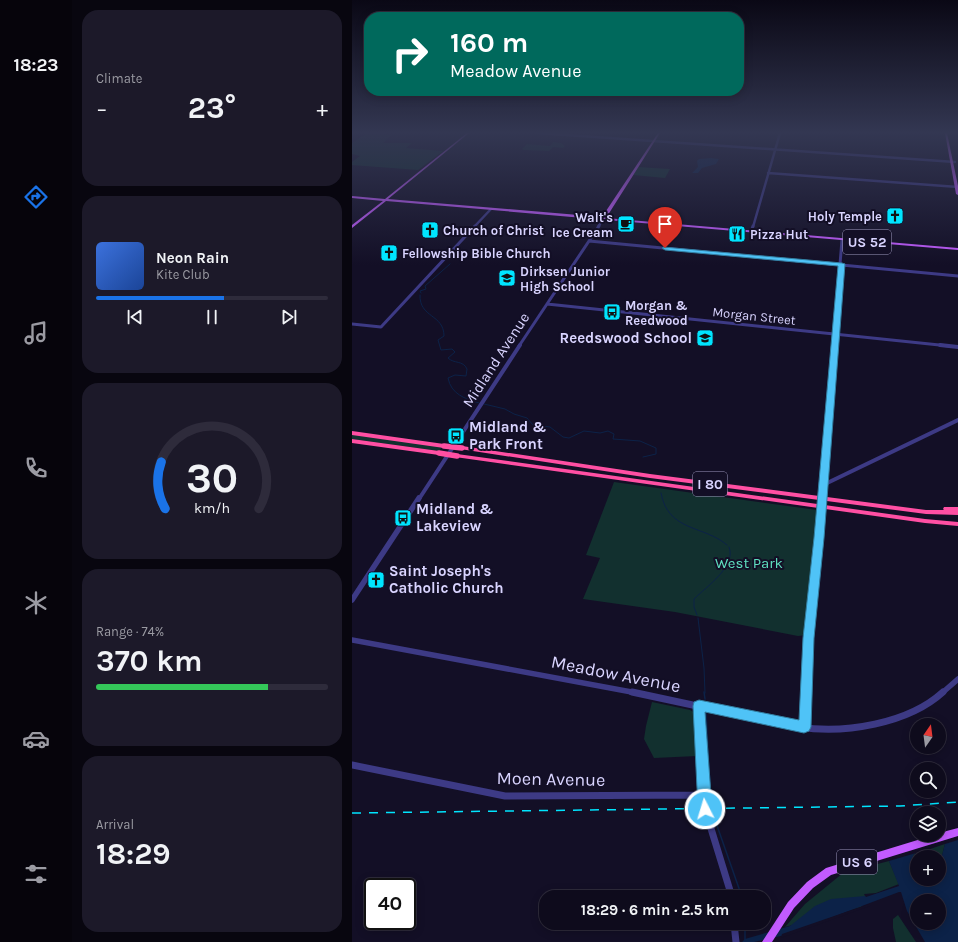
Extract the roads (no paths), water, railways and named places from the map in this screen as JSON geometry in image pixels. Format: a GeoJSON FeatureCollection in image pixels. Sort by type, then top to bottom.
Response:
{"type":"FeatureCollection","features":[{"type":"Feature","properties":{"kind":"highway","name":"I 80"},"geometry":{"type":"LineString","coordinates":[[352,433],[650,476],[926,512],[958,513]]}},
{"type":"Feature","properties":{"kind":"highway","name":"I 80"},"geometry":{"type":"LineString","coordinates":[[352,441],[925,521],[957,524]]}},
{"type":"Feature","properties":{"kind":"highway"},"geometry":{"type":"LineString","coordinates":[[863,503],[917,509],[958,509]]}},
{"type":"Feature","properties":{"kind":"main road"},"geometry":{"type":"LineString","coordinates":[[352,227],[415,177]]}},
{"type":"Feature","properties":{"kind":"main road","name":"Midland Avenue"},"geometry":{"type":"LineString","coordinates":[[603,219],[630,177]]}},
{"type":"Feature","properties":{"kind":"main road"},"geometry":{"type":"LineString","coordinates":[[956,177],[958,194]]}},
{"type":"Feature","properties":{"kind":"main road","name":"US 52"},"geometry":{"type":"LineString","coordinates":[[352,197],[958,250]]}},
{"type":"Feature","properties":{"kind":"main road","name":"US 6"},"geometry":{"type":"LineString","coordinates":[[767,942],[791,905],[810,885],[829,871],[958,832]]}},
{"type":"Feature","properties":{"kind":"street"},"geometry":{"type":"LineString","coordinates":[[751,232],[767,177]]}},
{"type":"Feature","properties":{"kind":"street"},"geometry":{"type":"LineString","coordinates":[[821,177],[957,187]]}},
{"type":"Feature","properties":{"kind":"street"},"geometry":{"type":"LineString","coordinates":[[352,324],[381,328],[491,209]]}},
{"type":"Feature","properties":{"kind":"street","name":"Midland Avenue"},"geometry":{"type":"LineString","coordinates":[[352,600],[603,219]]}},
{"type":"Feature","properties":{"kind":"street"},"geometry":{"type":"LineString","coordinates":[[804,727],[808,638],[823,488],[842,240]]}},
{"type":"Feature","properties":{"kind":"street"},"geometry":{"type":"LineString","coordinates":[[589,241],[958,276]]}},
{"type":"Feature","properties":{"kind":"street","name":"Morgan Street"},"geometry":{"type":"LineString","coordinates":[[547,304],[958,347]]}},
{"type":"Feature","properties":{"kind":"street"},"geometry":{"type":"LineString","coordinates":[[823,488],[848,474],[958,420]]}},
{"type":"Feature","properties":{"kind":"street","name":"Meadow Avenue"},"geometry":{"type":"LineString","coordinates":[[352,640],[804,727],[850,728],[872,725],[897,718],[917,710],[935,698],[958,679]]}},
{"type":"Feature","properties":{"kind":"street"},"geometry":{"type":"LineString","coordinates":[[699,706],[704,795],[707,818],[730,890]]}},
{"type":"Feature","properties":{"kind":"street","name":"Moen Avenue"},"geometry":{"type":"LineString","coordinates":[[352,765],[505,796],[704,795]]}},
{"type":"Feature","properties":{"kind":"street"},"geometry":{"type":"LineString","coordinates":[[735,930],[736,942]]}},
{"type":"Feature","properties":{"kind":"water"},"geometry":{"type":"Polygon","coordinates":[[[958,840],[958,942],[925,942],[918,930],[946,930],[946,894],[910,894],[910,916],[901,892],[899,892],[785,935],[754,942],[742,942],[745,939],[790,926],[815,906],[831,899],[866,897],[899,886],[889,861],[910,855],[910,886],[946,886],[946,850],[943,850],[945,844],[958,840]]]}},
{"type":"Feature","properties":{"kind":"waterway"},"geometry":{"type":"LineString","coordinates":[[421,293],[420,291],[426,289],[425,286],[450,264]]}},
{"type":"Feature","properties":{"kind":"waterway"},"geometry":{"type":"LineString","coordinates":[[420,295],[423,308],[436,319],[443,329],[444,336],[438,340],[441,350],[452,349],[455,352],[448,358],[463,364],[467,369],[466,376],[455,375],[448,378],[452,388],[459,395],[479,403]]}},
{"type":"Feature","properties":{"kind":"waterway"},"geometry":{"type":"LineString","coordinates":[[484,404],[505,409],[514,414],[527,418],[533,425],[550,427],[563,437],[569,438],[584,431],[600,433],[608,431],[614,434],[613,439],[640,441],[656,448],[656,454],[643,457]]}},
{"type":"Feature","properties":{"kind":"waterway"},"geometry":{"type":"LineString","coordinates":[[661,493],[665,506],[671,515],[688,526],[708,534],[727,545]]}},
{"type":"Feature","properties":{"kind":"waterway"},"geometry":{"type":"LineString","coordinates":[[697,615],[694,607],[694,599],[725,569],[729,561],[729,547]]}},
{"type":"Feature","properties":{"kind":"waterway"},"geometry":{"type":"LineString","coordinates":[[698,618],[704,668],[705,693]]}},
{"type":"Feature","properties":{"kind":"waterway"},"geometry":{"type":"LineString","coordinates":[[704,692],[705,699]]}},
{"type":"Feature","properties":{"kind":"waterway"},"geometry":{"type":"LineString","coordinates":[[706,713],[710,786],[713,805]]}},
{"type":"Feature","properties":{"kind":"waterway"},"geometry":{"type":"LineString","coordinates":[[714,817],[740,890]]}},
{"type":"Feature","properties":{"kind":"waterway"},"geometry":{"type":"LineString","coordinates":[[745,930],[745,942]]}},
{"type":"Feature","properties":{"kind":"railway"},"geometry":{"type":"LineString","coordinates":[[352,813],[900,806],[958,802]]}},
{"type":"Feature","properties":{"kind":"place","name":"Holy Temple"},"geometry":{"type":"Point","coordinates":[895,216]}},
{"type":"Feature","properties":{"kind":"place","name":"Walt's Ice Cream"},"geometry":{"type":"Point","coordinates":[626,224]}},
{"type":"Feature","properties":{"kind":"place","name":"Church of Christ"},"geometry":{"type":"Point","coordinates":[430,230]}},
{"type":"Feature","properties":{"kind":"place","name":"Pizza Hut"},"geometry":{"type":"Point","coordinates":[737,234]}},
{"type":"Feature","properties":{"kind":"place","name":"Fellowship Bible Church"},"geometry":{"type":"Point","coordinates":[389,253]}},
{"type":"Feature","properties":{"kind":"place","name":"Dirksen Junior High School"},"geometry":{"type":"Point","coordinates":[507,278]}},
{"type":"Feature","properties":{"kind":"place","name":"Morgan & Reedwood"},"geometry":{"type":"Point","coordinates":[612,312]}},
{"type":"Feature","properties":{"kind":"place","name":"Reedswood School"},"geometry":{"type":"Point","coordinates":[705,338]}},
{"type":"Feature","properties":{"kind":"place","name":"Midland & Park Front"},"geometry":{"type":"Point","coordinates":[456,436]}},
{"type":"Feature","properties":{"kind":"place","name":"Midland & Lakeview"},"geometry":{"type":"Point","coordinates":[403,518]}},
{"type":"Feature","properties":{"kind":"place","name":"Saint Joseph's Catholic Church"},"geometry":{"type":"Point","coordinates":[376,580]}},
{"type":"Feature","properties":{"kind":"park label","name":"West Park"},"geometry":{"type":"Point","coordinates":[749,563]}}]}
